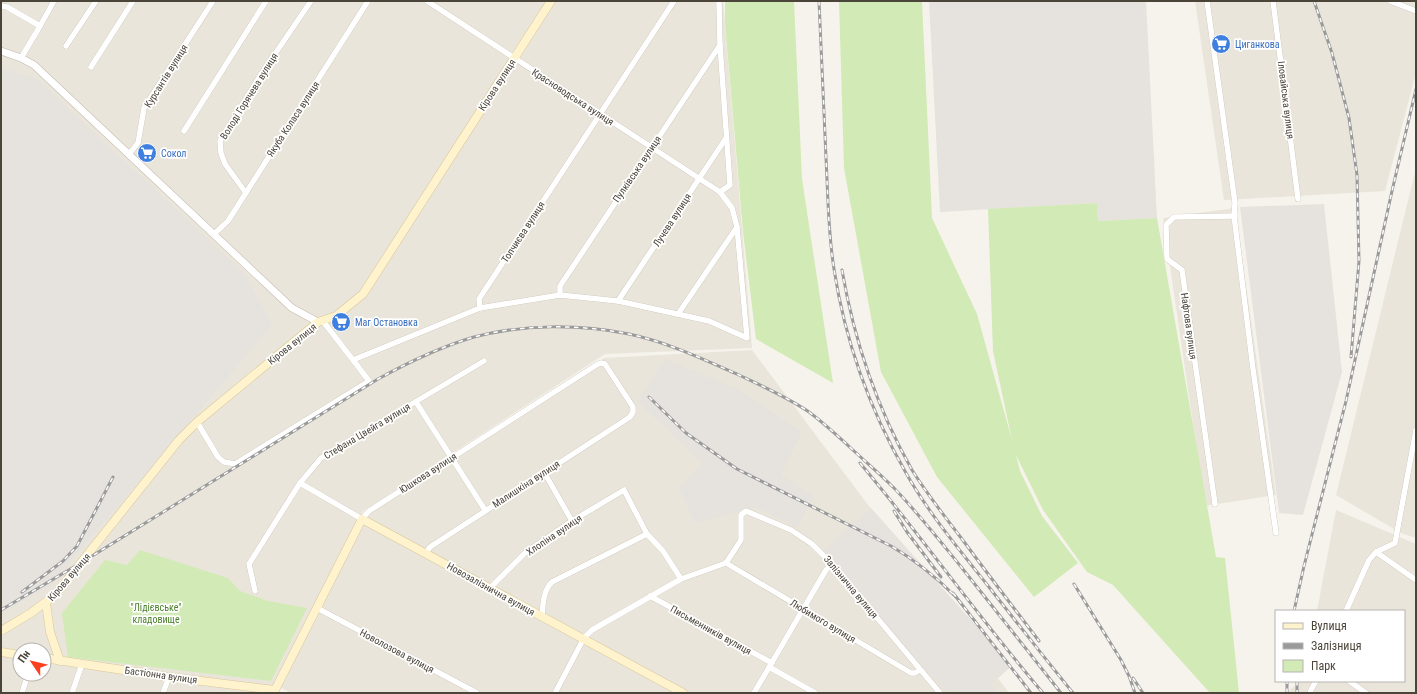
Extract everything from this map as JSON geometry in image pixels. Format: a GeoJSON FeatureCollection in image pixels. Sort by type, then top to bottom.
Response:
{"type":"FeatureCollection","features":[{"type":"Feature","properties":{"kind":"main road","name":"Кірова вулиця"},"geometry":{"type":"LineString","coordinates":[[1,630],[46,603],[56,594],[179,440],[197,422],[320,321],[336,316],[363,294],[551,1]]}},
{"type":"Feature","properties":{"kind":"main road","name":"Новозалізнична вулиця"},"geometry":{"type":"LineString","coordinates":[[362,519],[683,693]]}},
{"type":"Feature","properties":{"kind":"main road","name":"Юшкова вулиця"},"geometry":{"type":"LineString","coordinates":[[276,692],[362,519]]}},
{"type":"Feature","properties":{"kind":"main road"},"geometry":{"type":"LineString","coordinates":[[46,603],[50,632],[60,661]]}},
{"type":"Feature","properties":{"kind":"main road"},"geometry":{"type":"LineString","coordinates":[[1,652],[12,654]]}},
{"type":"Feature","properties":{"kind":"main road","name":"Бастіонна вулиця"},"geometry":{"type":"LineString","coordinates":[[52,660],[276,692]]}},
{"type":"Feature","properties":{"kind":"street"},"geometry":{"type":"LineString","coordinates":[[20,58],[54,1]]}},
{"type":"Feature","properties":{"kind":"street"},"geometry":{"type":"LineString","coordinates":[[66,46],[96,1]]}},
{"type":"Feature","properties":{"kind":"street"},"geometry":{"type":"LineString","coordinates":[[91,67],[133,1]]}},
{"type":"Feature","properties":{"kind":"street","name":"Курсантів вулиця"},"geometry":{"type":"LineString","coordinates":[[129,154],[138,143],[144,108],[213,1]]}},
{"type":"Feature","properties":{"kind":"street"},"geometry":{"type":"LineString","coordinates":[[184,131],[266,1]]}},
{"type":"Feature","properties":{"kind":"street","name":"Володі Горячева вулиця"},"geometry":{"type":"LineString","coordinates":[[246,193],[240,187],[235,177],[225,164],[221,153],[220,141],[262,73],[311,1]]}},
{"type":"Feature","properties":{"kind":"street","name":"Якуба Коласа вулиця"},"geometry":{"type":"LineString","coordinates":[[214,234],[228,220],[246,193],[368,1]]}},
{"type":"Feature","properties":{"kind":"street","name":"Красноводська вулиця"},"geometry":{"type":"LineString","coordinates":[[427,1],[720,192],[732,208],[737,227],[747,338],[709,321],[678,314]]}},
{"type":"Feature","properties":{"kind":"street","name":"Топчиєва вулиця"},"geometry":{"type":"LineString","coordinates":[[480,308],[479,299],[674,1]]}},
{"type":"Feature","properties":{"kind":"street"},"geometry":{"type":"LineString","coordinates":[[718,1],[730,185],[720,192]]}},
{"type":"Feature","properties":{"kind":"street"},"geometry":{"type":"LineString","coordinates":[[1207,1],[1235,203],[1234,216],[1253,369],[1276,533]]}},
{"type":"Feature","properties":{"kind":"street","name":"Іловайська вулиця"},"geometry":{"type":"LineString","coordinates":[[1273,1],[1298,199]]}},
{"type":"Feature","properties":{"kind":"street"},"geometry":{"type":"LineString","coordinates":[[1390,1],[1416,11]]}},
{"type":"Feature","properties":{"kind":"street"},"geometry":{"type":"LineString","coordinates":[[1,6],[7,7],[40,26]]}},
{"type":"Feature","properties":{"kind":"street","name":"Пулківська вулиця"},"geometry":{"type":"LineString","coordinates":[[560,295],[560,286],[720,45]]}},
{"type":"Feature","properties":{"kind":"street"},"geometry":{"type":"LineString","coordinates":[[1,51],[34,64],[42,71],[292,308],[320,321],[369,380],[235,464],[224,462],[218,457],[197,422]]}},
{"type":"Feature","properties":{"kind":"street","name":"Лучева вулиця"},"geometry":{"type":"LineString","coordinates":[[618,302],[726,138]]}},
{"type":"Feature","properties":{"kind":"street","name":"Нафтова вулиця"},"geometry":{"type":"LineString","coordinates":[[1215,504],[1182,270],[1168,260],[1166,225],[1174,217],[1234,216]]}},
{"type":"Feature","properties":{"kind":"street"},"geometry":{"type":"LineString","coordinates":[[353,360],[480,308],[560,295],[618,302],[678,314],[737,227]]}},
{"type":"Feature","properties":{"kind":"street","name":"Стефана Цвейга вулиця"},"geometry":{"type":"LineString","coordinates":[[255,591],[249,564],[300,483],[321,458],[484,361]]}},
{"type":"Feature","properties":{"kind":"street","name":"Юшкова вулиця"},"geometry":{"type":"LineString","coordinates":[[362,519],[366,513],[601,363],[606,366],[633,407],[633,412],[630,418]]}},
{"type":"Feature","properties":{"kind":"street"},"geometry":{"type":"LineString","coordinates":[[416,402],[485,510]]}},
{"type":"Feature","properties":{"kind":"street","name":"Малишкіна вулиця"},"geometry":{"type":"LineString","coordinates":[[426,553],[430,547],[485,510],[630,418]]}},
{"type":"Feature","properties":{"kind":"street"},"geometry":{"type":"LineString","coordinates":[[1346,610],[1369,560],[1376,552],[1395,543],[1416,430]]}},
{"type":"Feature","properties":{"kind":"street"},"geometry":{"type":"LineString","coordinates":[[544,472],[572,521]]}},
{"type":"Feature","properties":{"kind":"street","name":"Новозалізнична вулиця"},"geometry":{"type":"LineString","coordinates":[[300,483],[362,519]]}},
{"type":"Feature","properties":{"kind":"street","name":"Хлопіна вулиця"},"geometry":{"type":"LineString","coordinates":[[490,588],[525,553],[572,521],[624,490],[647,534]]}},
{"type":"Feature","properties":{"kind":"street","name":"Залізнична вулиця"},"geometry":{"type":"LineString","coordinates":[[726,563],[741,540],[741,515],[746,511],[791,530],[812,544],[832,564],[940,693]]}},
{"type":"Feature","properties":{"kind":"street"},"geometry":{"type":"LineString","coordinates":[[542,617],[544,594],[547,587],[552,582],[647,534],[663,552],[682,579]]}},
{"type":"Feature","properties":{"kind":"street"},"geometry":{"type":"LineString","coordinates":[[1376,552],[1416,580]]}},
{"type":"Feature","properties":{"kind":"street"},"geometry":{"type":"LineString","coordinates":[[555,693],[584,638],[592,630],[682,579],[726,563]]}},
{"type":"Feature","properties":{"kind":"street","name":"Любимого вулиця"},"geometry":{"type":"LineString","coordinates":[[726,563],[911,673],[915,673],[920,670]]}},
{"type":"Feature","properties":{"kind":"street"},"geometry":{"type":"LineString","coordinates":[[754,693],[826,570],[832,564]]}},
{"type":"Feature","properties":{"kind":"street","name":"Письменників вулиця"},"geometry":{"type":"LineString","coordinates":[[650,596],[770,665],[815,693]]}},
{"type":"Feature","properties":{"kind":"street","name":"Новолозова вулиця"},"geometry":{"type":"LineString","coordinates":[[317,608],[477,693]]}},
{"type":"Feature","properties":{"kind":"street"},"geometry":{"type":"LineString","coordinates":[[72,693],[82,664]]}},
{"type":"Feature","properties":{"kind":"street"},"geometry":{"type":"LineString","coordinates":[[163,693],[169,677]]}},
{"type":"Feature","properties":{"kind":"street"},"geometry":{"type":"LineString","coordinates":[[22,693],[25,682]]}},
{"type":"Feature","properties":{"kind":"street"},"geometry":{"type":"LineString","coordinates":[[1310,693],[1316,682]]}},
{"type":"Feature","properties":{"kind":"street"},"geometry":{"type":"LineString","coordinates":[[1350,682],[1366,693]]}},
{"type":"Feature","properties":{"kind":"shaded area"},"geometry":{"type":"Polygon","coordinates":[[[1,1],[723,1],[752,348],[605,354],[363,511],[272,693],[1,693],[1,1]]]}},
{"type":"Feature","properties":{"kind":"shaded area"},"geometry":{"type":"Polygon","coordinates":[[[929,1],[1146,1],[1157,218],[1098,221],[1097,203],[940,212],[929,1]]]}},
{"type":"Feature","properties":{"kind":"shaded area"},"geometry":{"type":"Polygon","coordinates":[[[1195,1],[1416,1],[1416,73],[1385,191],[1224,200],[1195,1]]]}},
{"type":"Feature","properties":{"kind":"shaded area"},"geometry":{"type":"Polygon","coordinates":[[[1,68],[37,79],[245,274],[272,325],[51,585],[1,614],[1,68]]]}},
{"type":"Feature","properties":{"kind":"shaded area"},"geometry":{"type":"Polygon","coordinates":[[[1416,168],[1416,538],[1401,533],[1336,495],[1416,168]]]}},
{"type":"Feature","properties":{"kind":"shaded area"},"geometry":{"type":"Polygon","coordinates":[[[1324,204],[1342,372],[1303,515],[1279,513],[1240,207],[1324,204]]]}},
{"type":"Feature","properties":{"kind":"shaded area"},"geometry":{"type":"Polygon","coordinates":[[[1235,208],[1276,495],[1205,506],[1163,218],[1235,208]]]}},
{"type":"Feature","properties":{"kind":"shaded area"},"geometry":{"type":"Polygon","coordinates":[[[752,350],[1009,693],[291,693],[281,688],[369,514],[604,358],[752,350]]]}},
{"type":"Feature","properties":{"kind":"shaded area"},"geometry":{"type":"Polygon","coordinates":[[[665,359],[738,389],[802,432],[781,475],[814,497],[797,528],[756,507],[695,523],[679,488],[702,463],[637,401],[665,359]]]}},
{"type":"Feature","properties":{"kind":"shaded area"},"geometry":{"type":"Polygon","coordinates":[[[871,508],[1012,666],[991,684],[998,693],[947,693],[822,552],[871,508]]]}},
{"type":"Feature","properties":{"kind":"shaded area"},"geometry":{"type":"Polygon","coordinates":[[[1336,510],[1416,544],[1416,693],[1286,693],[1300,682],[1405,682],[1405,610],[1317,610],[1336,510]]]}},
{"type":"Feature","properties":{"kind":"green space"},"geometry":{"type":"Polygon","coordinates":[[[725,1],[794,1],[802,179],[833,383],[756,339],[743,232],[725,23],[725,1]]]}},
{"type":"Feature","properties":{"kind":"green space"},"geometry":{"type":"Polygon","coordinates":[[[839,1],[922,1],[932,218],[977,314],[1012,440],[993,351],[988,209],[1097,203],[1098,221],[1157,218],[1216,557],[1225,558],[1239,693],[1210,693],[1113,585],[1087,572],[1043,510],[1016,455],[1020,471],[1042,516],[1078,563],[1034,597],[937,477],[881,372],[844,168],[839,1]]]}},
{"type":"Feature","properties":{"kind":"green space","name":"\"Лідієвське\" кладовище"},"geometry":{"type":"Polygon","coordinates":[[[140,550],[228,578],[240,591],[268,601],[307,608],[271,681],[68,657],[62,613],[105,560],[127,565],[140,550]]]}},
{"type":"Feature","properties":{"kind":"railway"},"geometry":{"type":"LineString","coordinates":[[819,1],[830,241],[845,322],[852,349],[870,400],[906,473],[933,515],[1073,693]]}},
{"type":"Feature","properties":{"kind":"railway"},"geometry":{"type":"LineString","coordinates":[[1314,1],[1332,53],[1349,118],[1357,175],[1359,261],[1351,357]]}},
{"type":"Feature","properties":{"kind":"railway"},"geometry":{"type":"LineString","coordinates":[[1294,610],[1346,401],[1416,89]]}},
{"type":"Feature","properties":{"kind":"railway"},"geometry":{"type":"LineString","coordinates":[[842,270],[853,322],[868,373],[899,446],[912,470],[930,497],[1039,641]]}},
{"type":"Feature","properties":{"kind":"railway"},"geometry":{"type":"LineString","coordinates":[[1,610],[84,561],[378,379],[413,361],[461,341],[493,333],[531,328],[591,328],[643,337],[685,352],[739,375],[792,401],[809,412],[884,478],[912,507],[1061,693]]}},
{"type":"Feature","properties":{"kind":"railway"},"geometry":{"type":"LineString","coordinates":[[649,397],[686,433],[737,469],[891,546],[925,569],[956,597]]}},
{"type":"Feature","properties":{"kind":"railway"},"geometry":{"type":"LineString","coordinates":[[860,463],[1019,665],[1043,693]]}},
{"type":"Feature","properties":{"kind":"railway"},"geometry":{"type":"LineString","coordinates":[[22,592],[63,561],[77,546],[113,477]]}},
{"type":"Feature","properties":{"kind":"railway"},"geometry":{"type":"LineString","coordinates":[[894,511],[907,532],[941,577]]}},
{"type":"Feature","properties":{"kind":"railway"},"geometry":{"type":"LineString","coordinates":[[1074,584],[1121,660],[1135,693]]}},
{"type":"Feature","properties":{"kind":"railway"},"geometry":{"type":"LineString","coordinates":[[953,593],[1031,693]]}},
{"type":"Feature","properties":{"kind":"railway"},"geometry":{"type":"LineString","coordinates":[[1133,678],[1143,693]]}},
{"type":"Feature","properties":{"kind":"railway"},"geometry":{"type":"LineString","coordinates":[[1287,682],[1287,693]]}},
{"type":"Feature","properties":{"kind":"railway"},"geometry":{"type":"LineString","coordinates":[[1297,682],[1297,693]]}},
{"type":"Feature","properties":{"kind":"place","name":"Циганкова"},"geometry":{"type":"Point","coordinates":[1221,44]}},
{"type":"Feature","properties":{"kind":"place","name":"Сокол"},"geometry":{"type":"Point","coordinates":[147,153]}},
{"type":"Feature","properties":{"kind":"place","name":"Маг Остановка"},"geometry":{"type":"Point","coordinates":[341,322]}}]}
